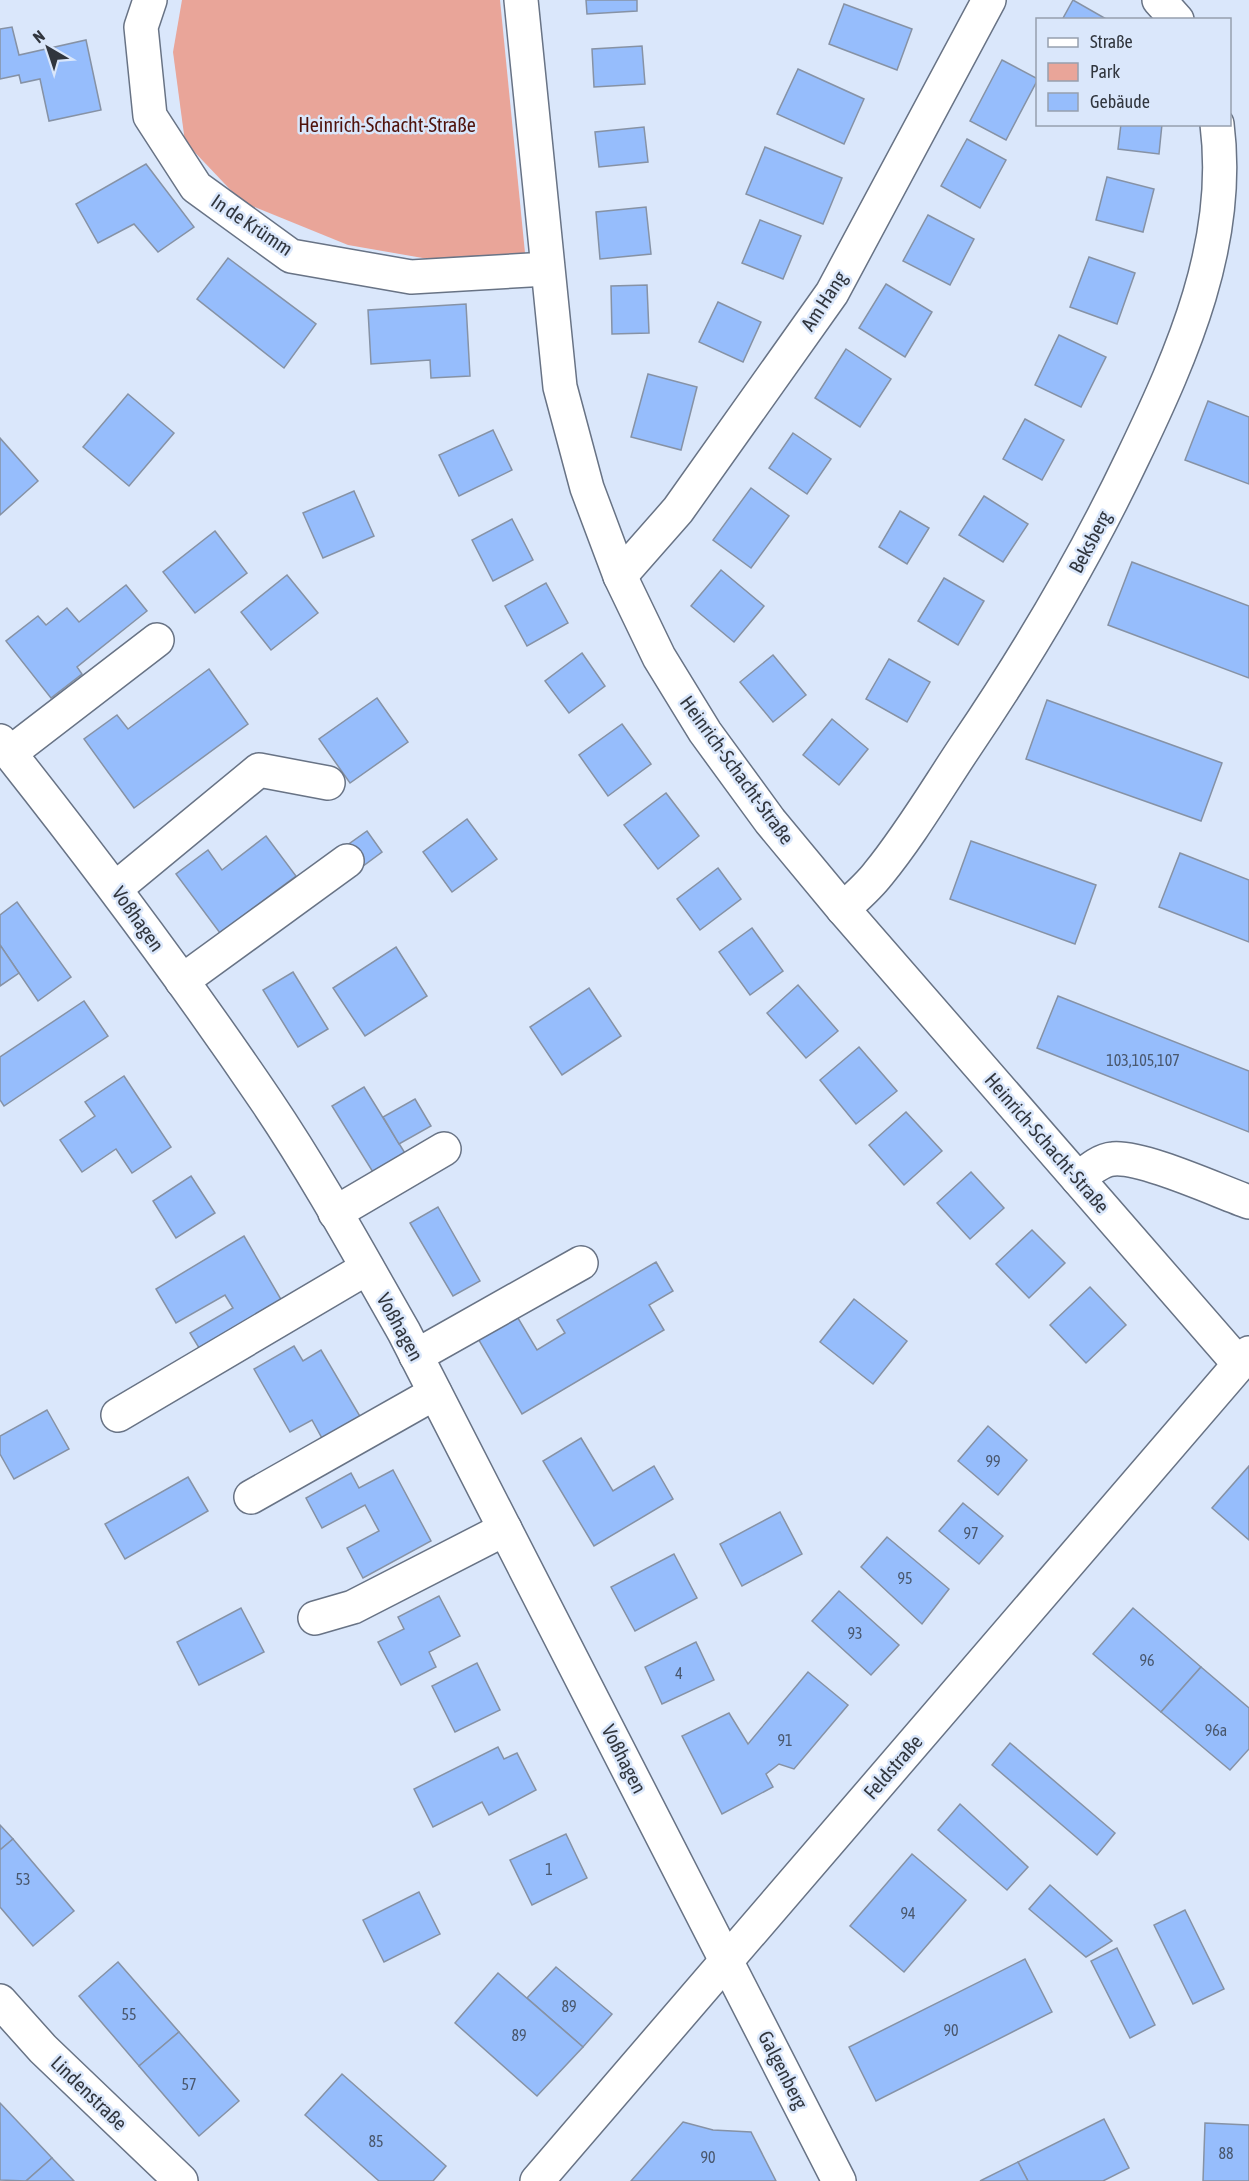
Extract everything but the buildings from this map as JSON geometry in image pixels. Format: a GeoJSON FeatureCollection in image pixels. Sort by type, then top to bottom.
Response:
{"type":"FeatureCollection","features":[{"type":"Feature","properties":{"kind":"street","name":"In de Krümm"},"geometry":{"type":"LineString","coordinates":[[150,0],[141,27],[150,116],[196,187],[291,256],[411,277],[547,269]]}},
{"type":"Feature","properties":{"kind":"street","name":"Heinrich-Schacht-Straße"},"geometry":{"type":"LineString","coordinates":[[521,0],[560,387],[586,488],[620,576],[659,657],[705,732],[770,821],[843,909],[1078,1179],[1244,1359]]}},
{"type":"Feature","properties":{"kind":"street","name":"Am Hang"},"geometry":{"type":"LineString","coordinates":[[620,576],[678,510],[832,293],[989,0]]}},
{"type":"Feature","properties":{"kind":"street"},"geometry":{"type":"LineString","coordinates":[[1159,0],[1175,18]]}},
{"type":"Feature","properties":{"kind":"street","name":"Beksberg"},"geometry":{"type":"LineString","coordinates":[[843,909],[878,874],[1017,670],[1097,532],[1176,369],[1202,288],[1219,212],[1221,151],[1217,126]]}},
{"type":"Feature","properties":{"kind":"street"},"geometry":{"type":"LineString","coordinates":[[5,747],[157,640]]}},
{"type":"Feature","properties":{"kind":"street","name":"Voßhagen"},"geometry":{"type":"LineString","coordinates":[[5,747],[116,888],[268,1103],[336,1213],[416,1356],[727,1960]]}},
{"type":"Feature","properties":{"kind":"street"},"geometry":{"type":"LineString","coordinates":[[116,888],[259,770],[328,783]]}},
{"type":"Feature","properties":{"kind":"street"},"geometry":{"type":"LineString","coordinates":[[182,981],[347,861]]}},
{"type":"Feature","properties":{"kind":"street"},"geometry":{"type":"LineString","coordinates":[[336,1213],[444,1149]]}},
{"type":"Feature","properties":{"kind":"street"},"geometry":{"type":"LineString","coordinates":[[1078,1179],[1093,1167],[1111,1159],[1132,1159],[1249,1202]]}},
{"type":"Feature","properties":{"kind":"street"},"geometry":{"type":"LineString","coordinates":[[416,1356],[581,1263]]}},
{"type":"Feature","properties":{"kind":"street"},"geometry":{"type":"LineString","coordinates":[[118,1414],[367,1268]]}},
{"type":"Feature","properties":{"kind":"street","name":"Feldstraße"},"geometry":{"type":"LineString","coordinates":[[537,2181],[1244,1359]]}},
{"type":"Feature","properties":{"kind":"street"},"geometry":{"type":"LineString","coordinates":[[250,1497],[435,1393]]}},
{"type":"Feature","properties":{"kind":"street"},"geometry":{"type":"LineString","coordinates":[[315,1618],[353,1607],[506,1529]]}},
{"type":"Feature","properties":{"kind":"street","name":"Galgenberg"},"geometry":{"type":"LineString","coordinates":[[727,1960],[839,2181]]}},
{"type":"Feature","properties":{"kind":"street","name":"Lindenstraße"},"geometry":{"type":"LineString","coordinates":[[0,2001],[43,2049],[181,2181]]}},
{"type":"Feature","properties":{"kind":"green space","name":"Heinrich-Schacht-Straße"},"geometry":{"type":"Polygon","coordinates":[[[182,0],[500,0],[525,253],[440,261],[348,245],[242,202],[185,142],[173,52],[182,0]]]}}]}
